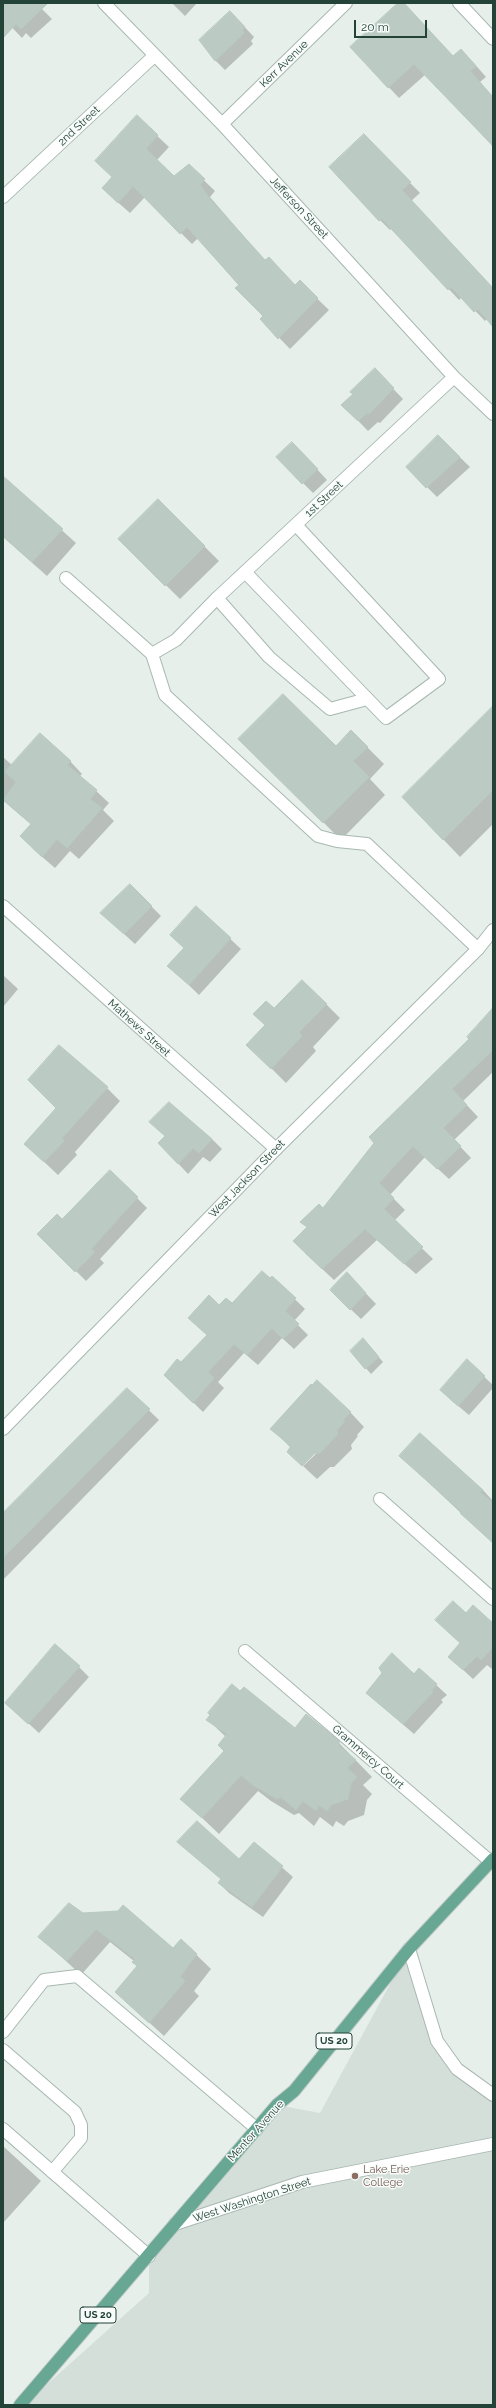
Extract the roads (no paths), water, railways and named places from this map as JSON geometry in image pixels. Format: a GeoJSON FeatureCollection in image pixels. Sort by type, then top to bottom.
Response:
{"type":"FeatureCollection","features":[{"type":"Feature","properties":{"kind":"main road","name":"Mentor Avenue"},"geometry":{"type":"LineString","coordinates":[[20,2405],[277,2105],[294,2091],[409,1949],[492,1860]]}},
{"type":"Feature","properties":{"kind":"street","name":"Jefferson Street"},"geometry":{"type":"LineString","coordinates":[[104,3],[154,56],[222,124],[454,377],[493,414]]}},
{"type":"Feature","properties":{"kind":"street","name":"Kerr Avenue"},"geometry":{"type":"LineString","coordinates":[[222,124],[346,3]]}},
{"type":"Feature","properties":{"kind":"street"},"geometry":{"type":"LineString","coordinates":[[459,3],[493,39]]}},
{"type":"Feature","properties":{"kind":"street","name":"2nd Street"},"geometry":{"type":"LineString","coordinates":[[3,197],[154,56]]}},
{"type":"Feature","properties":{"kind":"street","name":"1st Street"},"geometry":{"type":"LineString","coordinates":[[152,654],[176,640],[217,598],[454,377]]}},
{"type":"Feature","properties":{"kind":"street"},"geometry":{"type":"LineString","coordinates":[[245,572],[386,718],[439,679],[296,524]]}},
{"type":"Feature","properties":{"kind":"street"},"geometry":{"type":"LineString","coordinates":[[66,578],[152,654],[165,695],[318,836],[337,841],[367,844],[478,949]]}},
{"type":"Feature","properties":{"kind":"street"},"geometry":{"type":"LineString","coordinates":[[217,598],[269,657],[330,709],[367,699]]}},
{"type":"Feature","properties":{"kind":"street","name":"Mathews Street"},"geometry":{"type":"LineString","coordinates":[[3,906],[276,1150]]}},
{"type":"Feature","properties":{"kind":"street","name":"West Jackson Street"},"geometry":{"type":"LineString","coordinates":[[3,1430],[276,1150],[478,949],[493,930]]}},
{"type":"Feature","properties":{"kind":"street"},"geometry":{"type":"LineString","coordinates":[[380,1499],[493,1599]]}},
{"type":"Feature","properties":{"kind":"street","name":"Grammercy Court"},"geometry":{"type":"LineString","coordinates":[[245,1652],[492,1860]]}},
{"type":"Feature","properties":{"kind":"street"},"geometry":{"type":"LineString","coordinates":[[409,1949],[437,2041],[457,2068],[493,2095]]}},
{"type":"Feature","properties":{"kind":"street"},"geometry":{"type":"LineString","coordinates":[[3,2032],[44,1980],[77,1976],[257,2128]]}},
{"type":"Feature","properties":{"kind":"street"},"geometry":{"type":"LineString","coordinates":[[3,2050],[76,2112],[81,2125],[81,2138],[52,2172]]}},
{"type":"Feature","properties":{"kind":"street"},"geometry":{"type":"LineString","coordinates":[[3,2129],[149,2256]]}},
{"type":"Feature","properties":{"kind":"street","name":"West Washington Street"},"geometry":{"type":"LineString","coordinates":[[175,2224],[302,2182],[493,2144]]}},
{"type":"Feature","properties":{"kind":"place","name":"Lake Erie College"},"geometry":{"type":"Point","coordinates":[355,2176]}}]}
